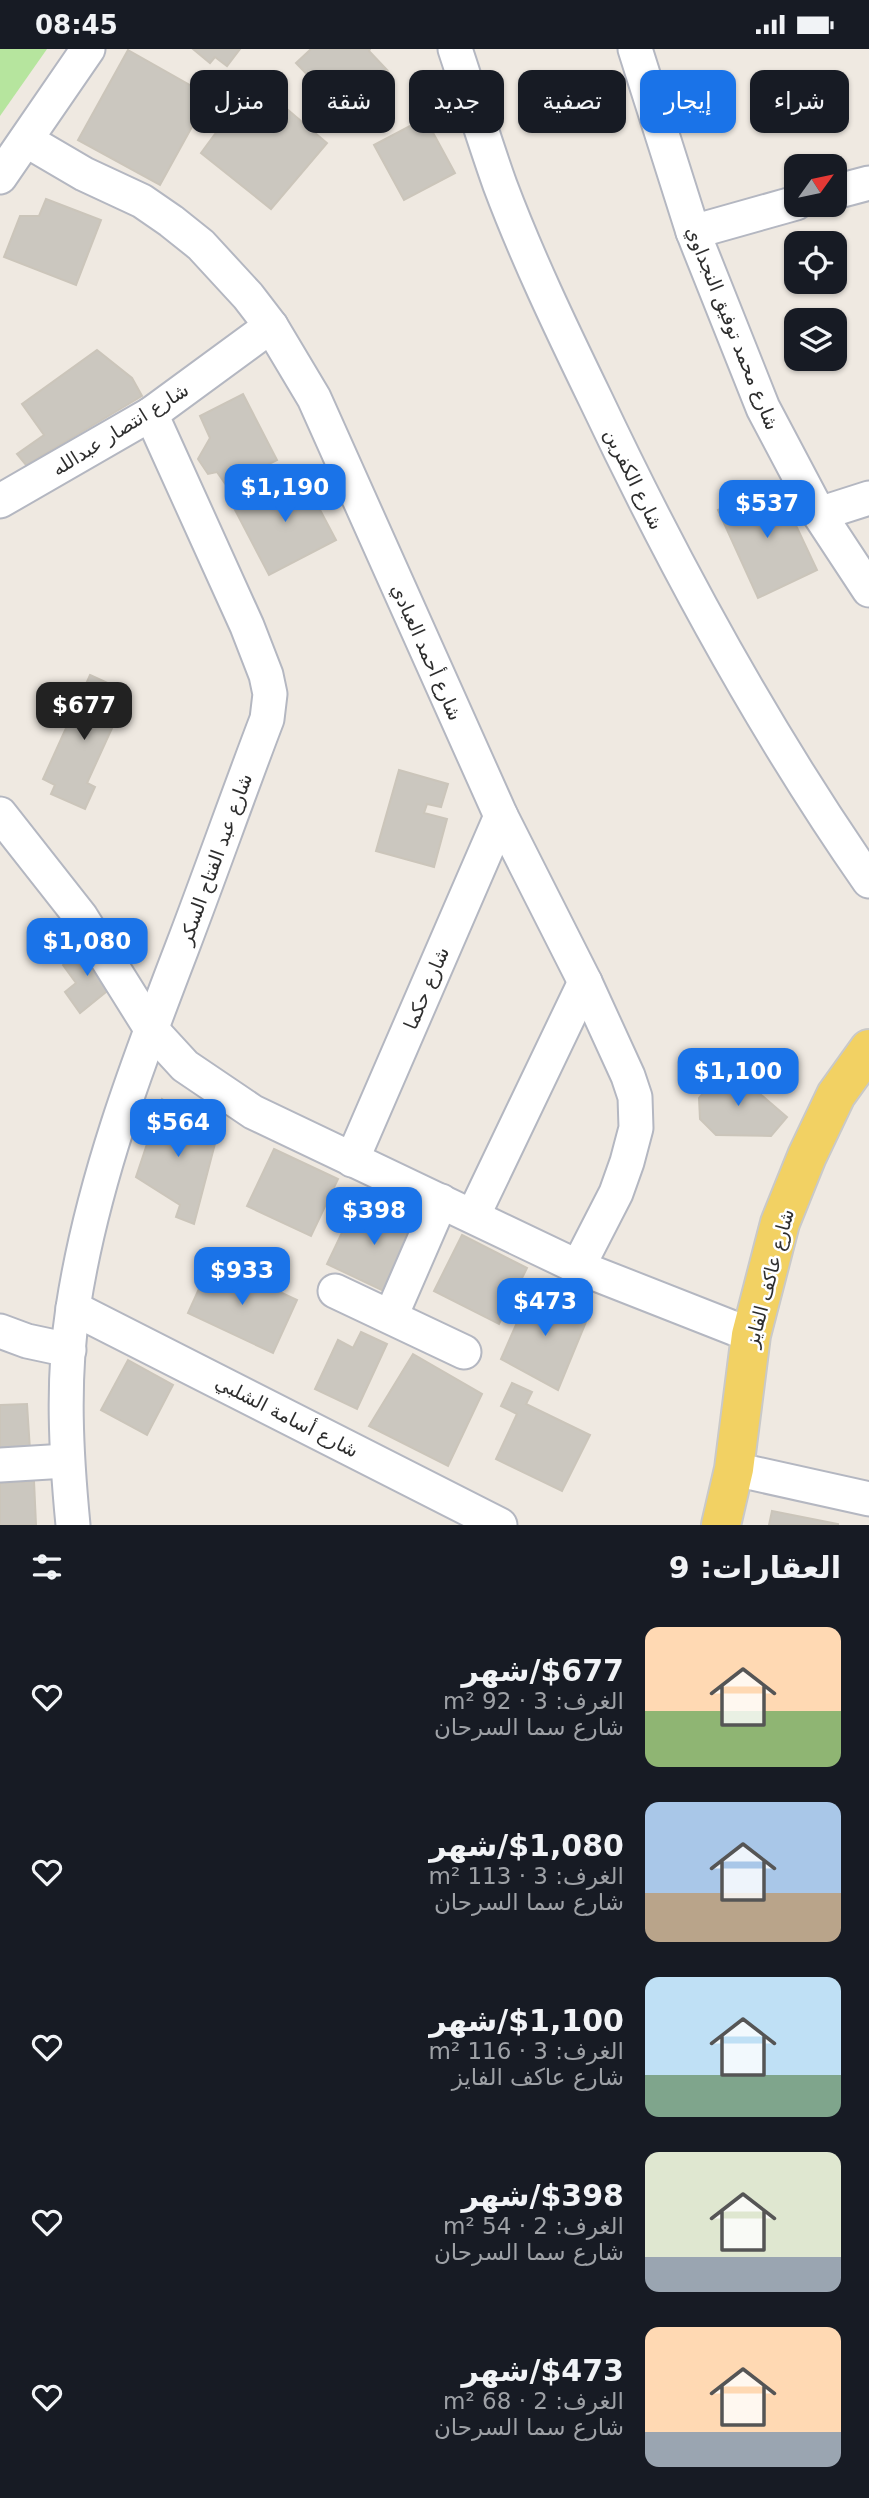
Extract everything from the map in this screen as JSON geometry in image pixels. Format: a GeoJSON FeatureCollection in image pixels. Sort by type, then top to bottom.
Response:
{"type":"FeatureCollection","features":[{"type":"Feature","properties":{"kind":"main road","name":"شارع عاكف الفايز"},"geometry":{"type":"LineString","coordinates":[[721,1525],[734,1469],[751,1335],[780,1223],[807,1156],[836,1095],[869,1049]]}},
{"type":"Feature","properties":{"kind":"street"},"geometry":{"type":"LineString","coordinates":[[0,177],[88,49]]}},
{"type":"Feature","properties":{"kind":"street","name":"شارع الكفرين"},"geometry":{"type":"LineString","coordinates":[[455,49],[501,185],[543,288],[640,492],[674,560],[756,704],[829,823],[869,881]]}},
{"type":"Feature","properties":{"kind":"street","name":"شارع محمد توفيق النجداوي"},"geometry":{"type":"LineString","coordinates":[[635,49],[693,232],[763,408],[819,514],[869,590]]}},
{"type":"Feature","properties":{"kind":"street","name":"شارع أحمد العبادي"},"geometry":{"type":"LineString","coordinates":[[26,140],[84,174],[142,201],[201,245],[248,296],[271,326],[314,398],[501,816],[584,982],[628,1076],[635,1097],[636,1128],[628,1162],[616,1193],[578,1267]]}},
{"type":"Feature","properties":{"kind":"street"},"geometry":{"type":"LineString","coordinates":[[847,189],[869,183]]}},
{"type":"Feature","properties":{"kind":"street"},"geometry":{"type":"LineString","coordinates":[[693,232],[784,206]]}},
{"type":"Feature","properties":{"kind":"street","name":"شارع انتصار عبدالله"},"geometry":{"type":"LineString","coordinates":[[0,501],[151,414],[271,326]]}},
{"type":"Feature","properties":{"kind":"street","name":"شارع عبد الفتاح السكر"},"geometry":{"type":"LineString","coordinates":[[73,1525],[66,1461],[69,1350],[73,1308],[86,1238],[107,1156],[151,1029],[267,719],[270,694],[266,675],[247,626],[151,414]]}},
{"type":"Feature","properties":{"kind":"street"},"geometry":{"type":"LineString","coordinates":[[819,514],[869,498]]}},
{"type":"Feature","properties":{"kind":"street"},"geometry":{"type":"LineString","coordinates":[[0,814],[81,917],[151,1029],[185,1066],[218,1090],[253,1112],[578,1267],[751,1335]]}},
{"type":"Feature","properties":{"kind":"street","name":"شارع حكما"},"geometry":{"type":"LineString","coordinates":[[352,1160],[501,816]]}},
{"type":"Feature","properties":{"kind":"street"},"geometry":{"type":"LineString","coordinates":[[473,1216],[584,982]]}},
{"type":"Feature","properties":{"kind":"street"},"geometry":{"type":"LineString","coordinates":[[391,1317],[441,1201]]}},
{"type":"Feature","properties":{"kind":"street"},"geometry":{"type":"LineString","coordinates":[[335,1291],[464,1352]]}},
{"type":"Feature","properties":{"kind":"street","name":"شارع أسامة الشلبي"},"geometry":{"type":"LineString","coordinates":[[73,1308],[500,1525]]}},
{"type":"Feature","properties":{"kind":"street"},"geometry":{"type":"LineString","coordinates":[[0,1331],[27,1341],[69,1350]]}},
{"type":"Feature","properties":{"kind":"street"},"geometry":{"type":"LineString","coordinates":[[0,1465],[66,1461]]}},
{"type":"Feature","properties":{"kind":"street"},"geometry":{"type":"LineString","coordinates":[[734,1469],[869,1499]]}},
{"type":"Feature","properties":{"kind":"green space"},"geometry":{"type":"Polygon","coordinates":[[[0,49],[47,49],[0,116],[0,49]]]}},
{"type":"Feature","properties":{"kind":"building"},"geometry":{"type":"Polygon","coordinates":[[[193,49],[240,49],[227,66],[215,57],[210,63],[193,49]]]}},
{"type":"Feature","properties":{"kind":"building"},"geometry":{"type":"Polygon","coordinates":[[[311,49],[370,49],[387,70],[303,70],[296,63],[311,49]]]}},
{"type":"Feature","properties":{"kind":"building"},"geometry":{"type":"Polygon","coordinates":[[[128,50],[190,85],[190,131],[160,185],[78,140],[128,50]]]}},
{"type":"Feature","properties":{"kind":"building"},"geometry":{"type":"Polygon","coordinates":[[[288,110],[302,122],[302,133],[315,133],[327,143],[271,209],[201,153],[216,133],[288,133],[288,110]]]}},
{"type":"Feature","properties":{"kind":"building"},"geometry":{"type":"Polygon","coordinates":[[[409,126],[409,133],[433,133],[455,173],[404,200],[374,145],[409,126]]]}},
{"type":"Feature","properties":{"kind":"building"},"geometry":{"type":"Polygon","coordinates":[[[46,199],[101,220],[76,285],[4,257],[20,216],[39,216],[46,199]]]}},
{"type":"Feature","properties":{"kind":"building"},"geometry":{"type":"Polygon","coordinates":[[[97,350],[132,378],[142,396],[26,465],[17,454],[44,435],[22,404],[97,350]]]}},
{"type":"Feature","properties":{"kind":"building"},"geometry":{"type":"Polygon","coordinates":[[[243,394],[277,460],[226,485],[217,472],[208,474],[198,459],[210,438],[200,416],[243,394]]]}},
{"type":"Feature","properties":{"kind":"building"},"geometry":{"type":"Polygon","coordinates":[[[301,474],[336,540],[269,575],[234,508],[301,474]]]}},
{"type":"Feature","properties":{"kind":"building"},"geometry":{"type":"Polygon","coordinates":[[[776,483],[817,570],[758,598],[718,510],[776,483]]]}},
{"type":"Feature","properties":{"kind":"building"},"geometry":{"type":"Polygon","coordinates":[[[90,675],[123,690],[118,702],[123,704],[87,783],[95,787],[85,809],[51,794],[55,785],[43,779],[90,675]]]}},
{"type":"Feature","properties":{"kind":"building"},"geometry":{"type":"Polygon","coordinates":[[[399,770],[448,784],[441,807],[427,804],[424,813],[447,819],[434,867],[376,851],[399,770]]]}},
{"type":"Feature","properties":{"kind":"building"},"geometry":{"type":"Polygon","coordinates":[[[84,943],[117,983],[80,1013],[65,992],[76,983],[63,965],[84,943]]]}},
{"type":"Feature","properties":{"kind":"building"},"geometry":{"type":"Polygon","coordinates":[[[726,1065],[787,1117],[771,1136],[716,1135],[700,1119],[699,1098],[726,1065]]]}},
{"type":"Feature","properties":{"kind":"building"},"geometry":{"type":"Polygon","coordinates":[[[162,1099],[217,1136],[194,1224],[176,1217],[180,1205],[136,1177],[162,1099]]]}},
{"type":"Feature","properties":{"kind":"building"},"geometry":{"type":"Polygon","coordinates":[[[274,1149],[338,1179],[311,1236],[247,1206],[274,1149]]]}},
{"type":"Feature","properties":{"kind":"building"},"geometry":{"type":"Polygon","coordinates":[[[358,1199],[420,1230],[390,1294],[327,1264],[358,1199]]]}},
{"type":"Feature","properties":{"kind":"building"},"geometry":{"type":"Polygon","coordinates":[[[462,1235],[527,1268],[499,1324],[434,1291],[462,1235]]]}},
{"type":"Feature","properties":{"kind":"building"},"geometry":{"type":"Polygon","coordinates":[[[212,1260],[297,1300],[273,1353],[188,1313],[212,1260]]]}},
{"type":"Feature","properties":{"kind":"building"},"geometry":{"type":"Polygon","coordinates":[[[534,1284],[588,1317],[558,1390],[501,1359],[534,1284]]]}},
{"type":"Feature","properties":{"kind":"building"},"geometry":{"type":"Polygon","coordinates":[[[361,1332],[387,1344],[357,1409],[315,1389],[338,1340],[353,1348],[361,1332]]]}},
{"type":"Feature","properties":{"kind":"building"},"geometry":{"type":"Polygon","coordinates":[[[413,1354],[482,1394],[448,1466],[369,1426],[413,1354]]]}},
{"type":"Feature","properties":{"kind":"building"},"geometry":{"type":"Polygon","coordinates":[[[128,1360],[173,1385],[147,1435],[101,1410],[128,1360]]]}},
{"type":"Feature","properties":{"kind":"building"},"geometry":{"type":"Polygon","coordinates":[[[512,1383],[532,1392],[526,1404],[590,1435],[562,1491],[496,1459],[517,1414],[501,1406],[512,1383]]]}},
{"type":"Feature","properties":{"kind":"building"},"geometry":{"type":"Polygon","coordinates":[[[27,1404],[30,1450],[0,1452],[0,1405],[27,1404]]]}},
{"type":"Feature","properties":{"kind":"building"},"geometry":{"type":"Polygon","coordinates":[[[34,1481],[36,1525],[0,1525],[0,1483],[34,1481]]]}},
{"type":"Feature","properties":{"kind":"building"},"geometry":{"type":"Polygon","coordinates":[[[772,1511],[838,1524],[838,1525],[769,1525],[772,1511]]]}}]}
